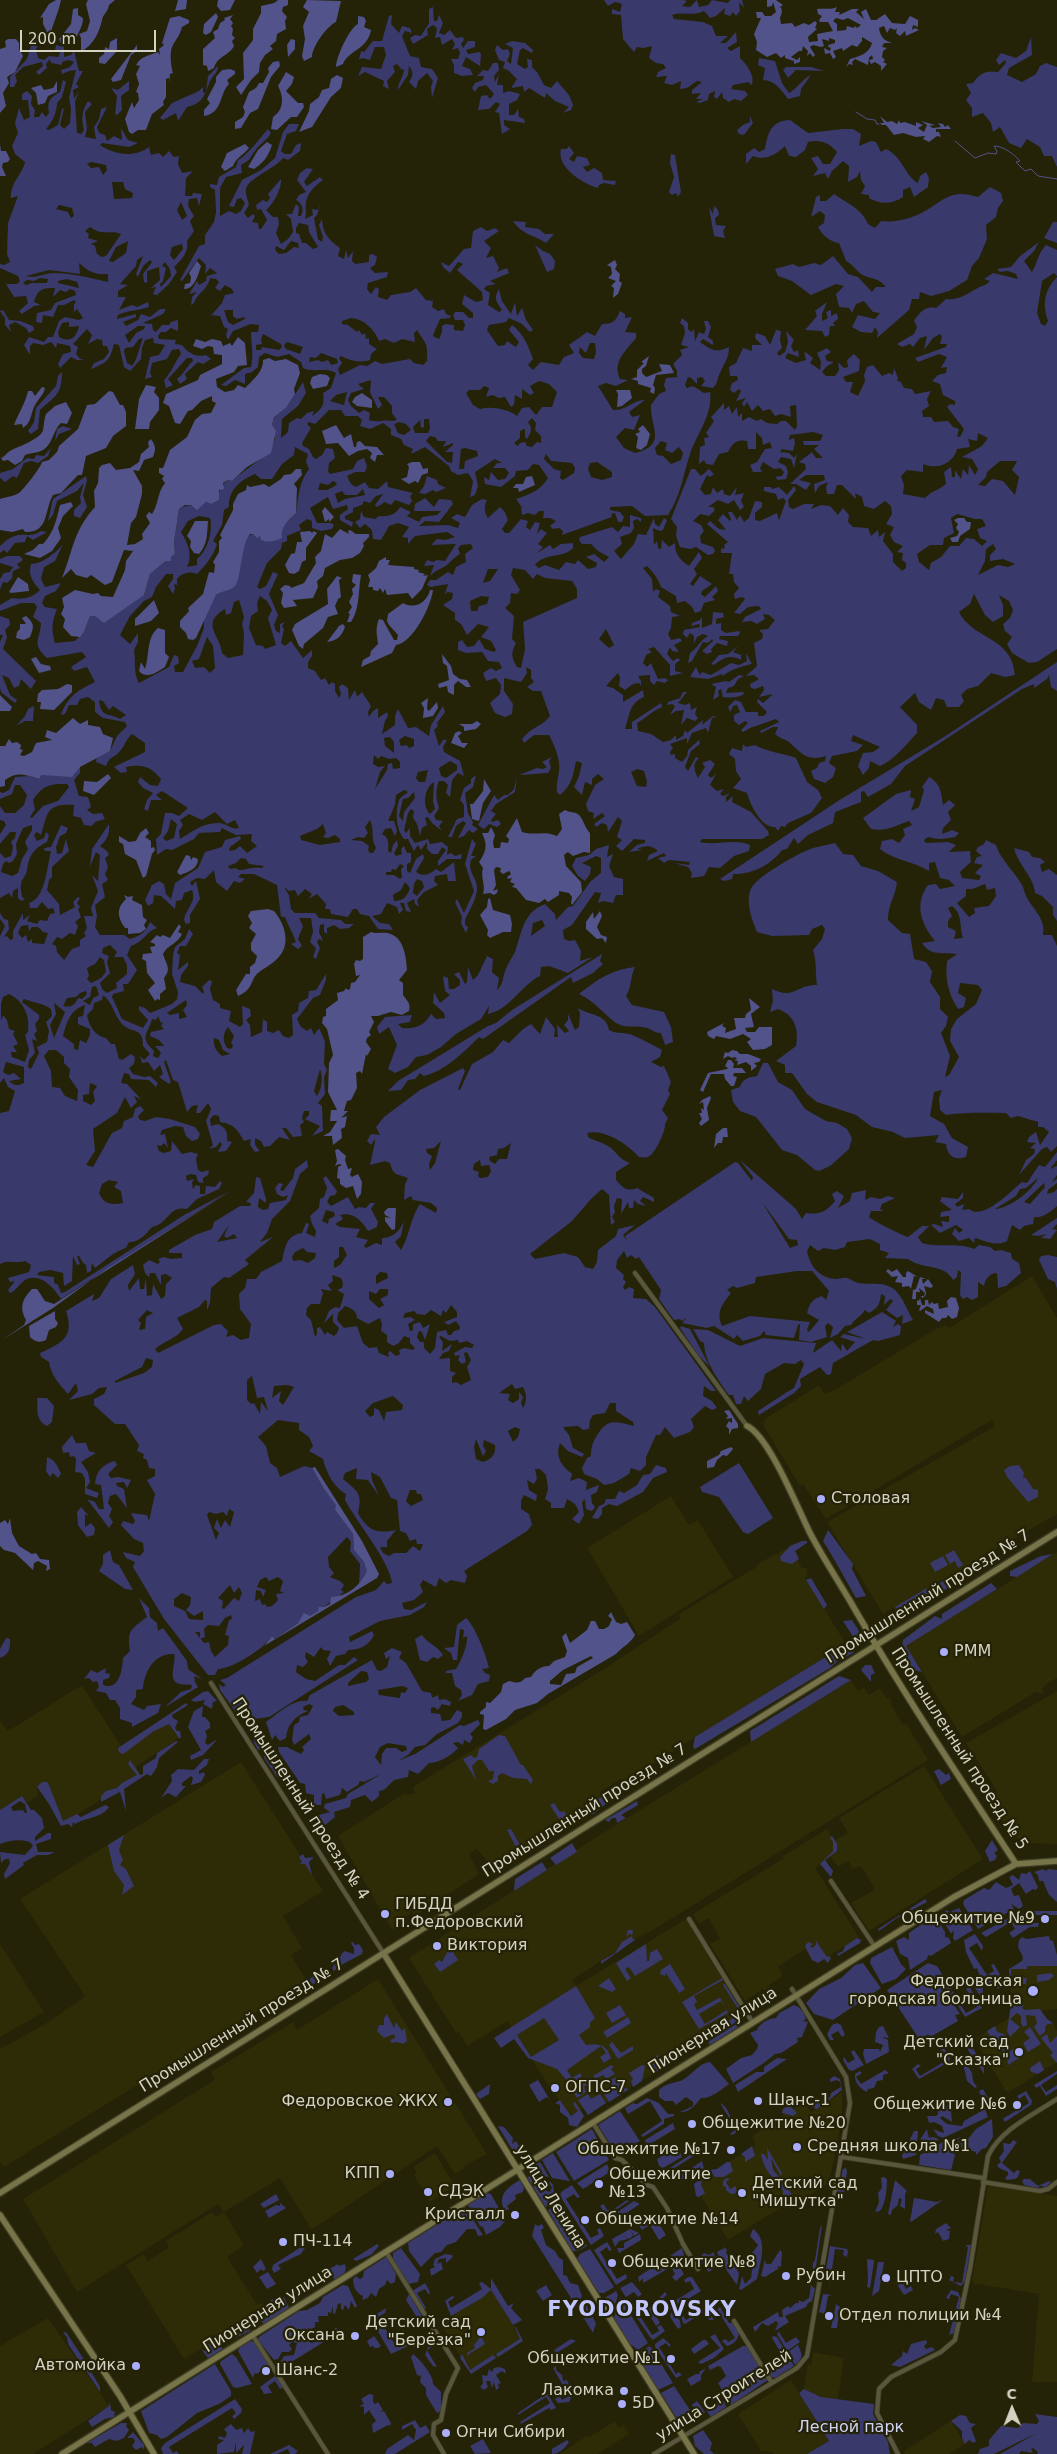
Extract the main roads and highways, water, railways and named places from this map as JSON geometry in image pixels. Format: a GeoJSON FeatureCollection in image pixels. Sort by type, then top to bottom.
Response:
{"type":"FeatureCollection","features":[{"type":"Feature","properties":{"kind":"water"},"geometry":{"type":"Polygon","coordinates":[[[56,0],[61,0],[59,8],[51,32],[47,32],[43,24],[43,17],[40,18],[49,4],[56,0]]]}},
{"type":"Feature","properties":{"kind":"water"},"geometry":{"type":"Polygon","coordinates":[[[88,0],[115,0],[109,5],[95,38],[81,52],[81,38],[79,34],[87,31],[90,21],[86,4],[88,0]]]}},
{"type":"Feature","properties":{"kind":"water"},"geometry":{"type":"Polygon","coordinates":[[[178,0],[187,0],[186,9],[175,11],[178,0]]]}},
{"type":"Feature","properties":{"kind":"water"},"geometry":{"type":"Polygon","coordinates":[[[218,0],[235,0],[230,10],[221,11],[217,6],[218,0]]]}},
{"type":"Feature","properties":{"kind":"water"},"geometry":{"type":"Polygon","coordinates":[[[278,0],[288,0],[288,5],[283,7],[282,11],[287,17],[285,21],[286,29],[277,34],[276,41],[270,46],[273,49],[265,55],[260,63],[259,72],[241,95],[236,87],[244,79],[243,53],[253,40],[253,29],[261,13],[261,6],[278,0]]]}},
{"type":"Feature","properties":{"kind":"water"},"geometry":{"type":"Polygon","coordinates":[[[307,0],[341,1],[336,22],[320,38],[314,48],[312,57],[304,61],[302,56],[305,39],[303,26],[309,12],[303,7],[307,0]]]}},
{"type":"Feature","properties":{"kind":"water"},"geometry":{"type":"Polygon","coordinates":[[[767,0],[776,0],[783,5],[777,9],[781,7],[781,24],[792,23],[795,27],[804,23],[809,25],[815,21],[817,23],[815,28],[817,29],[808,37],[809,42],[818,41],[817,34],[833,31],[828,22],[820,22],[819,20],[822,16],[818,14],[817,9],[837,7],[835,12],[840,12],[839,15],[852,9],[859,9],[856,12],[864,19],[861,12],[866,9],[871,20],[876,20],[885,14],[892,23],[905,24],[910,16],[918,20],[918,27],[913,25],[912,30],[915,28],[919,30],[906,36],[905,31],[900,36],[896,33],[897,28],[895,30],[890,28],[887,33],[884,26],[879,28],[883,38],[892,43],[884,43],[882,47],[887,48],[883,51],[882,57],[885,60],[883,62],[887,64],[881,71],[881,66],[875,62],[871,64],[869,60],[873,59],[872,55],[869,58],[868,65],[855,59],[852,62],[853,65],[849,64],[846,67],[850,59],[864,54],[871,47],[872,43],[862,37],[862,41],[857,47],[852,45],[843,51],[842,48],[833,51],[836,57],[833,59],[830,53],[825,54],[824,48],[830,51],[831,47],[829,48],[828,45],[835,43],[835,40],[829,38],[829,41],[822,39],[824,46],[813,45],[810,47],[815,55],[813,57],[810,53],[807,56],[808,51],[803,46],[802,51],[791,57],[797,60],[800,57],[800,62],[794,64],[794,61],[785,58],[785,55],[781,58],[776,53],[767,57],[756,50],[757,42],[754,34],[761,18],[757,18],[756,12],[762,12],[765,16],[771,16],[776,12],[773,2],[772,6],[767,7],[767,0]],[[836,18],[833,21],[837,24],[837,31],[846,30],[847,26],[854,28],[855,26],[857,28],[861,25],[848,18],[843,20],[836,18]]]}},
{"type":"Feature","properties":{"kind":"water"},"geometry":{"type":"Polygon","coordinates":[[[78,8],[78,15],[83,18],[79,32],[72,46],[61,43],[59,39],[71,24],[73,9],[78,8]]]}},
{"type":"Feature","properties":{"kind":"water"},"geometry":{"type":"Polygon","coordinates":[[[216,13],[218,17],[211,32],[206,35],[203,33],[204,24],[216,13]]]}},
{"type":"Feature","properties":{"kind":"water"},"geometry":{"type":"Polygon","coordinates":[[[233,15],[230,19],[233,23],[231,26],[233,29],[232,35],[235,38],[232,41],[234,46],[218,61],[214,68],[208,71],[207,66],[203,65],[203,49],[215,38],[213,32],[218,29],[220,23],[225,20],[224,18],[233,15]]]}},
{"type":"Feature","properties":{"kind":"water"},"geometry":{"type":"Polygon","coordinates":[[[179,16],[189,20],[189,23],[182,27],[171,51],[173,73],[170,74],[169,84],[169,78],[166,79],[164,105],[152,114],[146,130],[138,130],[132,134],[129,132],[125,119],[132,102],[134,108],[139,100],[138,93],[136,92],[139,84],[136,74],[140,66],[136,65],[145,57],[158,52],[160,55],[159,49],[164,45],[162,43],[170,18],[179,16]]]}},
{"type":"Feature","properties":{"kind":"water"},"geometry":{"type":"Polygon","coordinates":[[[358,16],[364,17],[366,21],[364,27],[371,30],[369,36],[362,45],[349,55],[343,64],[336,67],[344,44],[351,31],[358,24],[358,16]]]}},
{"type":"Feature","properties":{"kind":"water"},"geometry":{"type":"Polygon","coordinates":[[[117,38],[117,51],[105,64],[99,63],[99,58],[104,54],[105,47],[109,49],[110,42],[117,38]]]}},
{"type":"Feature","properties":{"kind":"water"},"geometry":{"type":"Polygon","coordinates":[[[16,39],[23,56],[15,72],[7,77],[9,83],[3,93],[6,106],[0,113],[0,49],[6,47],[5,41],[16,39]]]}},
{"type":"Feature","properties":{"kind":"water"},"geometry":{"type":"Polygon","coordinates":[[[291,39],[295,40],[295,49],[288,57],[287,45],[291,39]]]}},
{"type":"Feature","properties":{"kind":"water"},"geometry":{"type":"Polygon","coordinates":[[[137,45],[137,51],[131,55],[121,80],[113,82],[111,79],[137,45]]]}},
{"type":"Feature","properties":{"kind":"water"},"geometry":{"type":"Polygon","coordinates":[[[279,61],[280,66],[271,77],[258,109],[250,113],[241,128],[235,129],[235,122],[243,117],[245,112],[243,107],[249,92],[256,88],[259,83],[263,83],[269,72],[268,68],[273,62],[279,61]]]}},
{"type":"Feature","properties":{"kind":"water"},"geometry":{"type":"Polygon","coordinates":[[[230,69],[235,71],[235,74],[227,80],[229,84],[218,107],[215,111],[204,116],[204,110],[210,103],[207,99],[216,82],[216,77],[222,70],[230,69]]]}},
{"type":"Feature","properties":{"kind":"water"},"geometry":{"type":"Polygon","coordinates":[[[286,72],[294,77],[292,84],[286,91],[298,103],[303,103],[304,107],[297,117],[291,117],[277,130],[271,129],[273,117],[279,111],[282,103],[278,86],[286,72]]]}},
{"type":"Feature","properties":{"kind":"water"},"geometry":{"type":"Polygon","coordinates":[[[337,75],[343,78],[341,88],[331,97],[312,127],[299,132],[309,111],[310,104],[319,97],[322,90],[329,88],[331,79],[337,75]]]}},
{"type":"Feature","properties":{"kind":"water"},"geometry":{"type":"Polygon","coordinates":[[[57,81],[57,92],[48,96],[45,103],[38,105],[36,93],[31,88],[41,85],[44,90],[53,88],[57,81]]]}},
{"type":"Feature","properties":{"kind":"water"},"geometry":{"type":"Polygon","coordinates":[[[880,116],[887,122],[892,121],[897,124],[899,120],[900,123],[905,122],[916,126],[916,122],[923,125],[918,128],[924,132],[927,125],[921,121],[935,125],[929,126],[933,128],[941,127],[938,123],[943,124],[945,127],[948,125],[951,129],[936,129],[936,132],[939,132],[941,137],[937,136],[929,142],[923,139],[925,136],[916,137],[903,133],[894,135],[886,125],[880,123],[884,123],[880,116]]]}},
{"type":"Feature","properties":{"kind":"water"},"geometry":{"type":"Polygon","coordinates":[[[267,142],[272,145],[265,159],[254,169],[248,167],[258,150],[267,142]]]}},
{"type":"Feature","properties":{"kind":"water"},"geometry":{"type":"Polygon","coordinates":[[[0,144],[1,151],[6,151],[10,159],[8,162],[3,163],[2,167],[6,176],[0,176],[0,144]]]}},
{"type":"Feature","properties":{"kind":"water"},"geometry":{"type":"Polygon","coordinates":[[[245,144],[249,148],[233,166],[225,171],[221,167],[227,153],[245,144]]]}},
{"type":"Feature","properties":{"kind":"water"},"geometry":{"type":"Polygon","coordinates":[[[615,260],[617,265],[615,269],[620,274],[619,281],[622,283],[618,294],[613,298],[614,288],[611,286],[616,281],[608,278],[612,274],[611,267],[607,265],[615,260]]]}},
{"type":"Feature","properties":{"kind":"water"},"geometry":{"type":"Polygon","coordinates":[[[197,261],[201,266],[197,277],[191,287],[184,289],[185,284],[190,283],[191,277],[189,273],[197,261]]]}},
{"type":"Feature","properties":{"kind":"water"},"geometry":{"type":"Polygon","coordinates":[[[238,337],[245,343],[247,365],[238,366],[234,372],[216,379],[217,387],[225,392],[234,390],[238,385],[245,388],[260,372],[263,360],[269,358],[275,361],[286,359],[298,365],[300,373],[294,389],[295,394],[286,408],[274,417],[272,425],[276,431],[271,453],[247,467],[232,481],[228,480],[223,483],[224,489],[219,490],[219,500],[211,504],[206,502],[197,510],[191,505],[185,505],[179,509],[174,542],[175,554],[171,557],[171,561],[166,561],[150,574],[144,595],[104,623],[95,616],[90,616],[80,637],[71,636],[63,627],[65,619],[61,614],[64,607],[62,598],[75,590],[113,597],[125,570],[126,561],[133,551],[124,550],[112,582],[105,585],[91,575],[87,578],[76,575],[71,569],[62,578],[74,541],[82,524],[95,507],[94,491],[98,483],[99,468],[110,463],[116,470],[130,468],[139,462],[141,454],[149,447],[148,442],[151,439],[155,446],[153,457],[144,460],[139,471],[133,470],[142,486],[142,494],[136,517],[131,523],[127,545],[135,544],[143,539],[142,534],[150,523],[146,516],[149,512],[152,514],[165,483],[162,479],[164,476],[159,473],[159,468],[163,468],[170,450],[187,437],[195,420],[202,414],[211,413],[216,403],[212,401],[212,396],[201,401],[192,410],[188,411],[180,424],[175,423],[169,406],[163,403],[166,394],[198,380],[200,375],[222,364],[222,355],[214,354],[213,347],[208,346],[202,349],[193,346],[196,339],[205,342],[212,339],[221,341],[223,346],[230,343],[232,346],[238,337]]]}},
{"type":"Feature","properties":{"kind":"water"},"geometry":{"type":"Polygon","coordinates":[[[649,356],[646,366],[642,369],[642,373],[646,377],[662,371],[659,364],[670,365],[674,373],[656,375],[653,385],[655,388],[654,394],[650,392],[651,388],[638,384],[638,381],[631,379],[637,377],[637,370],[644,363],[641,362],[649,356]]]}},
{"type":"Feature","properties":{"kind":"water"},"geometry":{"type":"Polygon","coordinates":[[[320,374],[327,375],[330,378],[327,386],[313,389],[310,383],[312,377],[320,374]]]}},
{"type":"Feature","properties":{"kind":"water"},"geometry":{"type":"Polygon","coordinates":[[[146,385],[156,387],[154,392],[159,398],[159,410],[150,422],[149,429],[135,429],[139,399],[146,385]]]}},
{"type":"Feature","properties":{"kind":"water"},"geometry":{"type":"Polygon","coordinates":[[[42,387],[45,388],[43,394],[35,405],[26,426],[23,428],[22,424],[14,425],[28,391],[32,391],[35,396],[42,387]]]}},
{"type":"Feature","properties":{"kind":"water"},"geometry":{"type":"Polygon","coordinates":[[[616,390],[630,390],[632,398],[622,406],[617,407],[618,394],[616,390]]]}},
{"type":"Feature","properties":{"kind":"water"},"geometry":{"type":"Polygon","coordinates":[[[109,391],[113,392],[120,405],[123,405],[126,412],[126,426],[113,436],[106,448],[86,456],[82,475],[78,475],[61,493],[53,495],[45,520],[38,529],[25,532],[23,529],[12,532],[0,530],[0,499],[19,493],[36,473],[42,462],[49,460],[57,452],[59,446],[78,429],[87,405],[95,404],[109,391]]]}},
{"type":"Feature","properties":{"kind":"water"},"geometry":{"type":"Polygon","coordinates":[[[362,393],[372,400],[372,408],[357,406],[352,402],[355,397],[362,393]]]}},
{"type":"Feature","properties":{"kind":"water"},"geometry":{"type":"Polygon","coordinates":[[[66,402],[72,413],[67,424],[61,423],[58,426],[45,449],[25,455],[22,461],[15,465],[8,460],[3,461],[1,458],[9,452],[38,437],[43,430],[46,414],[55,406],[66,402]]]}},
{"type":"Feature","properties":{"kind":"water"},"geometry":{"type":"Polygon","coordinates":[[[336,425],[344,438],[351,434],[354,447],[360,441],[365,446],[377,447],[384,455],[377,455],[375,462],[370,458],[372,453],[367,449],[349,456],[338,443],[326,444],[322,431],[336,425]]]}},
{"type":"Feature","properties":{"kind":"water"},"geometry":{"type":"Polygon","coordinates":[[[643,425],[650,434],[647,445],[641,450],[636,448],[638,437],[635,434],[640,432],[638,429],[643,425]]]}},
{"type":"Feature","properties":{"kind":"water"},"geometry":{"type":"Polygon","coordinates":[[[420,462],[423,469],[428,468],[428,473],[422,475],[418,483],[415,481],[409,484],[401,479],[407,477],[409,467],[407,464],[420,462]]]}},
{"type":"Feature","properties":{"kind":"water"},"geometry":{"type":"Polygon","coordinates":[[[296,469],[301,469],[302,475],[294,484],[297,488],[296,513],[282,530],[282,538],[275,541],[267,541],[261,540],[260,536],[257,538],[250,534],[244,546],[237,583],[234,587],[216,595],[196,638],[193,640],[188,639],[186,633],[180,627],[180,621],[189,611],[188,608],[203,594],[209,572],[214,573],[215,565],[213,562],[219,552],[219,541],[222,538],[220,535],[233,510],[233,504],[238,494],[246,490],[247,485],[250,487],[264,484],[269,487],[284,475],[291,474],[296,469]]]}},
{"type":"Feature","properties":{"kind":"water"},"geometry":{"type":"Polygon","coordinates":[[[532,476],[535,485],[519,492],[518,488],[513,488],[516,484],[523,484],[526,477],[532,476]]]}},
{"type":"Feature","properties":{"kind":"water"},"geometry":{"type":"Polygon","coordinates":[[[71,502],[73,506],[63,516],[58,528],[61,538],[52,551],[40,558],[24,554],[47,540],[56,521],[60,505],[71,502]]]}},
{"type":"Feature","properties":{"kind":"water"},"geometry":{"type":"Polygon","coordinates":[[[325,507],[334,517],[329,522],[329,519],[325,522],[322,511],[325,507]]]}},
{"type":"Feature","properties":{"kind":"water"},"geometry":{"type":"Polygon","coordinates":[[[964,518],[967,522],[971,522],[970,529],[960,536],[958,542],[952,542],[950,538],[957,536],[959,532],[956,528],[958,524],[954,520],[964,518]]]}},
{"type":"Feature","properties":{"kind":"water"},"geometry":{"type":"Polygon","coordinates":[[[195,521],[208,521],[206,542],[199,554],[194,553],[190,547],[191,541],[187,536],[195,521]]]}},
{"type":"Feature","properties":{"kind":"water"},"geometry":{"type":"Polygon","coordinates":[[[340,529],[349,534],[348,531],[350,530],[356,534],[369,534],[369,537],[363,543],[364,546],[360,553],[325,568],[323,576],[317,581],[318,587],[313,598],[293,600],[297,606],[284,608],[281,603],[283,593],[280,589],[285,585],[291,588],[304,583],[316,563],[315,557],[321,551],[325,534],[332,538],[340,529]]]}},
{"type":"Feature","properties":{"kind":"water"},"geometry":{"type":"Polygon","coordinates":[[[310,531],[317,533],[306,548],[306,560],[302,562],[299,571],[294,574],[289,573],[285,565],[291,554],[295,553],[297,542],[302,542],[300,532],[310,531]]]}},
{"type":"Feature","properties":{"kind":"water"},"geometry":{"type":"Polygon","coordinates":[[[386,557],[386,560],[390,560],[388,565],[414,567],[414,569],[419,570],[418,572],[425,574],[423,576],[428,575],[422,589],[412,599],[408,593],[387,595],[385,589],[383,593],[380,588],[378,591],[373,590],[373,587],[368,587],[370,580],[368,575],[376,568],[379,561],[386,557]]]}},
{"type":"Feature","properties":{"kind":"water"},"geometry":{"type":"Polygon","coordinates":[[[353,574],[361,575],[358,600],[354,617],[351,622],[347,622],[350,614],[348,613],[352,607],[349,602],[353,594],[352,589],[356,585],[352,582],[353,574]]]}},
{"type":"Feature","properties":{"kind":"water"},"geometry":{"type":"Polygon","coordinates":[[[337,576],[342,578],[339,580],[341,597],[335,606],[338,614],[328,617],[323,628],[304,644],[303,649],[299,646],[292,630],[295,624],[328,604],[327,589],[337,576]]]}},
{"type":"Feature","properties":{"kind":"water"},"geometry":{"type":"Polygon","coordinates":[[[18,577],[28,584],[29,591],[9,592],[18,577]]]}},
{"type":"Feature","properties":{"kind":"water"},"geometry":{"type":"Polygon","coordinates":[[[430,590],[433,590],[429,605],[420,623],[409,638],[396,645],[392,653],[361,667],[363,660],[370,656],[371,651],[378,644],[377,628],[379,619],[383,620],[394,640],[397,640],[398,635],[387,621],[388,614],[403,603],[412,606],[420,604],[430,590]]]}},
{"type":"Feature","properties":{"kind":"water"},"geometry":{"type":"Polygon","coordinates":[[[154,600],[159,613],[151,621],[135,626],[135,619],[154,600]]]}},
{"type":"Feature","properties":{"kind":"water"},"geometry":{"type":"Polygon","coordinates":[[[26,616],[33,626],[30,637],[24,640],[16,638],[20,624],[26,624],[22,618],[26,616]]]}},
{"type":"Feature","properties":{"kind":"water"},"geometry":{"type":"Polygon","coordinates":[[[343,624],[345,627],[340,636],[327,642],[339,626],[343,624]]]}},
{"type":"Feature","properties":{"kind":"water"},"geometry":{"type":"Polygon","coordinates":[[[158,628],[165,630],[165,653],[169,657],[165,667],[152,674],[145,675],[139,671],[141,662],[145,669],[150,641],[158,628]]]}},
{"type":"Feature","properties":{"kind":"water"},"geometry":{"type":"Polygon","coordinates":[[[442,654],[451,666],[453,674],[460,679],[467,680],[471,687],[466,687],[458,681],[454,685],[454,695],[448,692],[447,686],[439,688],[438,684],[449,680],[447,666],[443,663],[442,654]]]}},
{"type":"Feature","properties":{"kind":"water"},"geometry":{"type":"Polygon","coordinates":[[[36,657],[41,664],[50,666],[51,670],[39,673],[31,659],[36,657]]]}},
{"type":"Feature","properties":{"kind":"water"},"geometry":{"type":"Polygon","coordinates":[[[67,684],[72,685],[72,692],[54,710],[40,709],[41,702],[37,702],[38,694],[42,690],[58,689],[67,684]]]}},
{"type":"Feature","properties":{"kind":"water"},"geometry":{"type":"Polygon","coordinates":[[[0,695],[12,707],[10,711],[0,711],[0,695]]]}},
{"type":"Feature","properties":{"kind":"water"},"geometry":{"type":"Polygon","coordinates":[[[428,698],[427,709],[429,711],[437,702],[438,708],[433,716],[423,718],[424,708],[421,703],[428,698]]]}},
{"type":"Feature","properties":{"kind":"water"},"geometry":{"type":"Polygon","coordinates":[[[73,718],[80,724],[88,720],[88,725],[100,727],[103,734],[113,738],[110,751],[80,767],[72,777],[42,775],[39,779],[26,775],[14,775],[5,780],[5,786],[0,787],[0,746],[5,746],[9,739],[12,743],[17,742],[21,745],[20,749],[23,750],[20,755],[24,756],[32,752],[36,743],[52,740],[45,737],[47,730],[56,733],[73,718]]]}},
{"type":"Feature","properties":{"kind":"water"},"geometry":{"type":"Polygon","coordinates":[[[477,721],[481,724],[476,729],[464,731],[464,727],[459,724],[472,724],[477,721]]]}},
{"type":"Feature","properties":{"kind":"water"},"geometry":{"type":"Polygon","coordinates":[[[459,731],[462,733],[458,736],[462,743],[468,743],[464,748],[451,743],[455,733],[459,731]]]}},
{"type":"Feature","properties":{"kind":"water"},"geometry":{"type":"Polygon","coordinates":[[[108,774],[111,778],[94,795],[83,791],[84,781],[97,782],[108,774]]]}},
{"type":"Feature","properties":{"kind":"water"},"geometry":{"type":"Polygon","coordinates":[[[484,779],[491,791],[483,803],[479,821],[472,819],[470,804],[473,804],[483,791],[484,779]]]}},
{"type":"Feature","properties":{"kind":"water"},"geometry":{"type":"Polygon","coordinates":[[[565,810],[579,815],[590,833],[590,853],[584,852],[573,856],[568,852],[564,855],[566,866],[581,882],[582,892],[572,905],[572,897],[569,893],[559,891],[559,895],[548,902],[545,899],[539,903],[526,900],[516,888],[512,887],[515,884],[510,882],[512,878],[508,879],[507,877],[511,874],[509,871],[503,874],[500,872],[501,868],[496,867],[494,870],[496,885],[493,891],[498,889],[497,893],[494,895],[490,893],[483,894],[483,868],[479,862],[485,848],[482,833],[488,833],[491,827],[495,835],[494,848],[500,848],[501,842],[508,843],[509,839],[506,836],[517,818],[522,832],[548,833],[557,836],[562,829],[559,814],[565,810]]]}},
{"type":"Feature","properties":{"kind":"water"},"geometry":{"type":"Polygon","coordinates":[[[146,828],[149,833],[145,837],[151,841],[151,848],[154,847],[155,850],[152,854],[146,876],[143,878],[136,860],[125,854],[123,844],[119,842],[119,836],[129,842],[136,841],[140,833],[146,828]]]}},
{"type":"Feature","properties":{"kind":"water"},"geometry":{"type":"Polygon","coordinates":[[[186,855],[190,856],[191,860],[193,857],[198,859],[198,862],[192,870],[180,875],[177,872],[186,855]]]}},
{"type":"Feature","properties":{"kind":"water"},"geometry":{"type":"Polygon","coordinates":[[[124,895],[128,897],[133,896],[132,900],[142,905],[143,917],[147,920],[144,925],[146,929],[140,933],[128,934],[128,928],[125,928],[120,920],[119,909],[126,899],[124,895]]]}},
{"type":"Feature","properties":{"kind":"water"},"geometry":{"type":"Polygon","coordinates":[[[490,898],[493,910],[510,915],[512,924],[511,932],[503,932],[490,938],[487,935],[488,930],[480,915],[487,907],[488,899],[490,898]]]}},
{"type":"Feature","properties":{"kind":"water"},"geometry":{"type":"Polygon","coordinates":[[[268,909],[274,911],[284,928],[286,941],[282,953],[258,973],[247,990],[238,996],[236,990],[246,974],[250,974],[250,967],[255,963],[257,956],[251,950],[251,943],[256,934],[249,928],[252,923],[248,916],[251,911],[268,909]]]}},
{"type":"Feature","properties":{"kind":"water"},"geometry":{"type":"Polygon","coordinates":[[[600,911],[602,916],[597,927],[601,935],[607,937],[606,943],[602,938],[597,939],[586,929],[586,922],[593,912],[594,919],[600,911]]]}},
{"type":"Feature","properties":{"kind":"water"},"geometry":{"type":"Polygon","coordinates":[[[179,924],[181,927],[178,932],[182,934],[163,954],[168,969],[164,978],[166,989],[160,994],[160,1000],[157,999],[155,1001],[148,990],[155,983],[147,973],[146,961],[142,959],[143,954],[152,953],[150,947],[155,946],[155,944],[150,942],[157,935],[170,938],[179,924]]]}},
{"type":"Feature","properties":{"kind":"water"},"geometry":{"type":"Polygon","coordinates":[[[371,932],[393,935],[401,942],[407,970],[399,980],[403,983],[403,995],[409,1004],[409,1011],[402,1015],[391,1012],[371,1016],[374,1022],[369,1032],[371,1035],[367,1038],[366,1042],[371,1049],[367,1056],[366,1054],[362,1074],[360,1071],[356,1073],[357,1088],[351,1100],[347,1101],[344,1111],[348,1111],[341,1118],[347,1116],[345,1127],[341,1129],[342,1138],[333,1145],[332,1136],[323,1136],[330,1132],[337,1121],[330,1121],[331,1110],[337,1110],[328,1092],[329,1063],[333,1055],[327,1029],[322,1023],[323,1017],[326,1016],[326,1009],[338,1000],[337,993],[344,991],[346,988],[350,989],[351,983],[355,982],[360,975],[356,976],[354,964],[356,960],[360,961],[363,959],[363,937],[371,932]]]}},
{"type":"Feature","properties":{"kind":"water"},"geometry":{"type":"Polygon","coordinates":[[[749,998],[760,1007],[751,1014],[754,1027],[745,1028],[747,1032],[755,1032],[759,1027],[772,1027],[772,1045],[765,1049],[753,1050],[747,1042],[751,1039],[743,1034],[730,1039],[716,1036],[714,1039],[708,1036],[707,1032],[724,1023],[722,1026],[726,1028],[725,1033],[736,1029],[734,1018],[745,1018],[746,1014],[751,1010],[749,998]]]}},
{"type":"Feature","properties":{"kind":"water"},"geometry":{"type":"Polygon","coordinates":[[[732,1050],[761,1059],[759,1062],[754,1063],[757,1066],[751,1071],[751,1066],[746,1062],[737,1065],[738,1061],[734,1060],[737,1059],[735,1057],[728,1056],[723,1059],[725,1052],[728,1053],[732,1050]]]}},
{"type":"Feature","properties":{"kind":"water"},"geometry":{"type":"Polygon","coordinates":[[[728,1060],[731,1060],[734,1064],[733,1068],[742,1068],[746,1073],[734,1073],[733,1076],[737,1077],[734,1086],[731,1086],[725,1079],[724,1074],[711,1074],[703,1092],[700,1090],[708,1073],[727,1069],[725,1066],[728,1060]]]}},
{"type":"Feature","properties":{"kind":"water"},"geometry":{"type":"Polygon","coordinates":[[[710,1096],[707,1108],[709,1120],[701,1126],[699,1123],[702,1119],[699,1113],[702,1113],[701,1108],[704,1110],[703,1102],[699,1104],[710,1096]]]}},
{"type":"Feature","properties":{"kind":"water"},"geometry":{"type":"Polygon","coordinates":[[[723,1128],[727,1128],[728,1137],[723,1137],[722,1143],[718,1143],[714,1148],[716,1134],[723,1128]]]}},
{"type":"Feature","properties":{"kind":"water"},"geometry":{"type":"Polygon","coordinates":[[[338,1149],[346,1156],[345,1160],[348,1169],[352,1168],[350,1175],[352,1177],[358,1174],[362,1182],[361,1194],[357,1199],[353,1186],[346,1188],[340,1184],[340,1179],[337,1178],[338,1167],[342,1165],[335,1166],[337,1161],[335,1150],[338,1149]]]}},
{"type":"Feature","properties":{"kind":"water"},"geometry":{"type":"Polygon","coordinates":[[[242,1184],[91,1281],[108,1268],[242,1184]]]}},
{"type":"Feature","properties":{"kind":"water"},"geometry":{"type":"Polygon","coordinates":[[[388,1208],[396,1208],[395,1229],[392,1230],[385,1221],[385,1217],[391,1218],[385,1215],[384,1212],[388,1208]]]}},
{"type":"Feature","properties":{"kind":"water"},"geometry":{"type":"Polygon","coordinates":[[[888,1269],[892,1272],[897,1269],[903,1277],[906,1277],[908,1271],[918,1277],[911,1275],[914,1276],[911,1289],[909,1286],[902,1287],[902,1283],[895,1282],[898,1276],[892,1277],[886,1271],[888,1269]]]}},
{"type":"Feature","properties":{"kind":"water"},"geometry":{"type":"Polygon","coordinates":[[[920,1277],[926,1279],[922,1279],[923,1284],[928,1279],[933,1286],[931,1288],[924,1286],[926,1294],[924,1297],[922,1298],[921,1296],[924,1296],[925,1293],[919,1288],[920,1292],[916,1292],[916,1299],[912,1299],[913,1290],[916,1289],[920,1277]]]}},
{"type":"Feature","properties":{"kind":"water"},"geometry":{"type":"Polygon","coordinates":[[[91,1281],[53,1308],[2,1340],[24,1325],[26,1320],[22,1308],[26,1296],[32,1289],[37,1289],[45,1301],[54,1304],[91,1281]]]}},
{"type":"Feature","properties":{"kind":"water"},"geometry":{"type":"Polygon","coordinates":[[[951,1297],[956,1298],[959,1308],[957,1317],[952,1319],[948,1315],[939,1322],[925,1313],[925,1310],[934,1314],[933,1309],[927,1306],[920,1311],[921,1305],[917,1305],[917,1300],[919,1301],[920,1298],[922,1305],[925,1305],[925,1300],[928,1300],[929,1305],[932,1302],[934,1304],[938,1303],[939,1309],[948,1307],[947,1301],[951,1297]]]}},
{"type":"Feature","properties":{"kind":"water"},"geometry":{"type":"Polygon","coordinates":[[[55,1311],[55,1319],[58,1323],[56,1327],[49,1330],[46,1340],[40,1342],[32,1339],[29,1326],[55,1311]]]}},
{"type":"Feature","properties":{"kind":"water"},"geometry":{"type":"Polygon","coordinates":[[[729,1410],[738,1424],[738,1428],[732,1429],[729,1435],[729,1429],[726,1426],[729,1421],[732,1423],[732,1418],[726,1419],[728,1416],[724,1411],[729,1410]]]}},
{"type":"Feature","properties":{"kind":"water"},"geometry":{"type":"Polygon","coordinates":[[[731,1447],[733,1449],[727,1456],[723,1455],[717,1460],[714,1467],[707,1468],[707,1461],[719,1455],[721,1451],[731,1447]]]}},
{"type":"Feature","properties":{"kind":"water"},"geometry":{"type":"Polygon","coordinates":[[[315,1467],[362,1541],[379,1574],[377,1578],[239,1661],[265,1645],[272,1636],[275,1639],[298,1623],[304,1613],[310,1616],[318,1611],[319,1607],[330,1604],[331,1597],[343,1595],[353,1589],[367,1571],[364,1562],[354,1550],[353,1534],[335,1510],[336,1505],[312,1468],[315,1467]]]}},
{"type":"Feature","properties":{"kind":"water"},"geometry":{"type":"Polygon","coordinates":[[[10,1518],[12,1533],[19,1546],[32,1554],[36,1553],[40,1559],[49,1560],[50,1569],[46,1571],[47,1566],[38,1561],[34,1563],[33,1570],[15,1553],[4,1550],[0,1546],[0,1523],[5,1520],[8,1524],[10,1518]]]}},
{"type":"Feature","properties":{"kind":"water"},"geometry":{"type":"Polygon","coordinates":[[[611,1612],[616,1622],[621,1624],[627,1622],[635,1635],[629,1643],[616,1654],[548,1694],[537,1703],[515,1710],[506,1719],[486,1730],[483,1729],[484,1715],[480,1714],[480,1712],[486,1707],[486,1702],[490,1703],[501,1692],[503,1684],[509,1681],[520,1682],[525,1678],[531,1677],[538,1669],[549,1666],[554,1661],[565,1657],[567,1651],[562,1637],[566,1633],[570,1643],[587,1630],[591,1621],[595,1621],[599,1629],[609,1626],[612,1619],[608,1616],[611,1612]],[[591,1656],[563,1670],[550,1681],[550,1684],[561,1685],[566,1674],[575,1673],[577,1667],[593,1658],[591,1656]]]}},
{"type":"Feature","properties":{"kind":"waterway"},"geometry":{"type":"LineString","coordinates":[[856,112],[867,119],[875,120],[879,124]]}},
{"type":"Feature","properties":{"kind":"waterway"},"geometry":{"type":"LineString","coordinates":[[955,141],[975,158],[988,153],[996,154],[997,151],[994,146],[1001,147],[1018,158],[1020,161],[1016,162],[1025,171],[1031,169],[1038,176],[1057,179]]}},
{"type":"Feature","properties":{"kind":"place","name":"Столовая"},"geometry":{"type":"Point","coordinates":[821,1499]}},
{"type":"Feature","properties":{"kind":"place","name":"РММ"},"geometry":{"type":"Point","coordinates":[944,1652]}},
{"type":"Feature","properties":{"kind":"place","name":"ГИБДД п.Федоровский"},"geometry":{"type":"Point","coordinates":[385,1914]}},
{"type":"Feature","properties":{"kind":"place","name":"Общежитие №9"},"geometry":{"type":"Point","coordinates":[1045,1919]}},
{"type":"Feature","properties":{"kind":"place","name":"Виктория"},"geometry":{"type":"Point","coordinates":[437,1946]}},
{"type":"Feature","properties":{"kind":"place","name":"Федоровская городская больница"},"geometry":{"type":"Point","coordinates":[1033,1991]}},
{"type":"Feature","properties":{"kind":"place","name":"Детский сад \"Сказка\""},"geometry":{"type":"Point","coordinates":[1019,2052]}},
{"type":"Feature","properties":{"kind":"place","name":"ОГПС-7"},"geometry":{"type":"Point","coordinates":[555,2088]}},
{"type":"Feature","properties":{"kind":"place","name":"Шанс-1"},"geometry":{"type":"Point","coordinates":[758,2101]}},
{"type":"Feature","properties":{"kind":"place","name":"Федоровское ЖКХ"},"geometry":{"type":"Point","coordinates":[448,2102]}},
{"type":"Feature","properties":{"kind":"place","name":"Общежитие №6"},"geometry":{"type":"Point","coordinates":[1017,2105]}},
{"type":"Feature","properties":{"kind":"place","name":"Общежитие №20"},"geometry":{"type":"Point","coordinates":[692,2124]}},
{"type":"Feature","properties":{"kind":"place","name":"Средняя школа №1"},"geometry":{"type":"Point","coordinates":[797,2147]}},
{"type":"Feature","properties":{"kind":"place","name":"Общежитие №17"},"geometry":{"type":"Point","coordinates":[731,2150]}},
{"type":"Feature","properties":{"kind":"place","name":"КПП"},"geometry":{"type":"Point","coordinates":[390,2174]}},
{"type":"Feature","properties":{"kind":"place","name":"Общежитие №13"},"geometry":{"type":"Point","coordinates":[599,2184]}},
{"type":"Feature","properties":{"kind":"place","name":"СДЭК"},"geometry":{"type":"Point","coordinates":[428,2192]}},
{"type":"Feature","properties":{"kind":"place","name":"Детский сад \"Мишутка\""},"geometry":{"type":"Point","coordinates":[742,2193]}},
{"type":"Feature","properties":{"kind":"place","name":"Кристалл"},"geometry":{"type":"Point","coordinates":[515,2215]}},
{"type":"Feature","properties":{"kind":"place","name":"Общежитие №14"},"geometry":{"type":"Point","coordinates":[585,2220]}},
{"type":"Feature","properties":{"kind":"place","name":"ПЧ-114"},"geometry":{"type":"Point","coordinates":[283,2242]}},
{"type":"Feature","properties":{"kind":"place","name":"Общежитие №8"},"geometry":{"type":"Point","coordinates":[612,2263]}},
{"type":"Feature","properties":{"kind":"place","name":"Рубин"},"geometry":{"type":"Point","coordinates":[786,2276]}},
{"type":"Feature","properties":{"kind":"place","name":"ЦПТО"},"geometry":{"type":"Point","coordinates":[886,2278]}},
{"type":"Feature","properties":{"kind":"place","name":"Отдел полиции №4"},"geometry":{"type":"Point","coordinates":[829,2316]}},
{"type":"Feature","properties":{"kind":"place","name":"Детский сад \"Берёзка\""},"geometry":{"type":"Point","coordinates":[481,2332]}},
{"type":"Feature","properties":{"kind":"place","name":"Оксана"},"geometry":{"type":"Point","coordinates":[355,2336]}},
{"type":"Feature","properties":{"kind":"place","name":"Общежитие №1"},"geometry":{"type":"Point","coordinates":[671,2359]}},
{"type":"Feature","properties":{"kind":"place","name":"Автомойка"},"geometry":{"type":"Point","coordinates":[136,2366]}},
{"type":"Feature","properties":{"kind":"place","name":"Шанс-2"},"geometry":{"type":"Point","coordinates":[266,2371]}},
{"type":"Feature","properties":{"kind":"place","name":"Лакомка"},"geometry":{"type":"Point","coordinates":[624,2391]}},
{"type":"Feature","properties":{"kind":"place","name":"5D"},"geometry":{"type":"Point","coordinates":[622,2404]}},
{"type":"Feature","properties":{"kind":"place","name":"Огни Сибири"},"geometry":{"type":"Point","coordinates":[446,2433]}},
{"type":"Feature","properties":{"kind":"district","name":"FYODOROVSKY"},"geometry":{"type":"Point","coordinates":[642,2311]}},
{"type":"Feature","properties":{"kind":"park label","name":"Лесной парк"},"geometry":{"type":"Point","coordinates":[851,2428]}}]}
